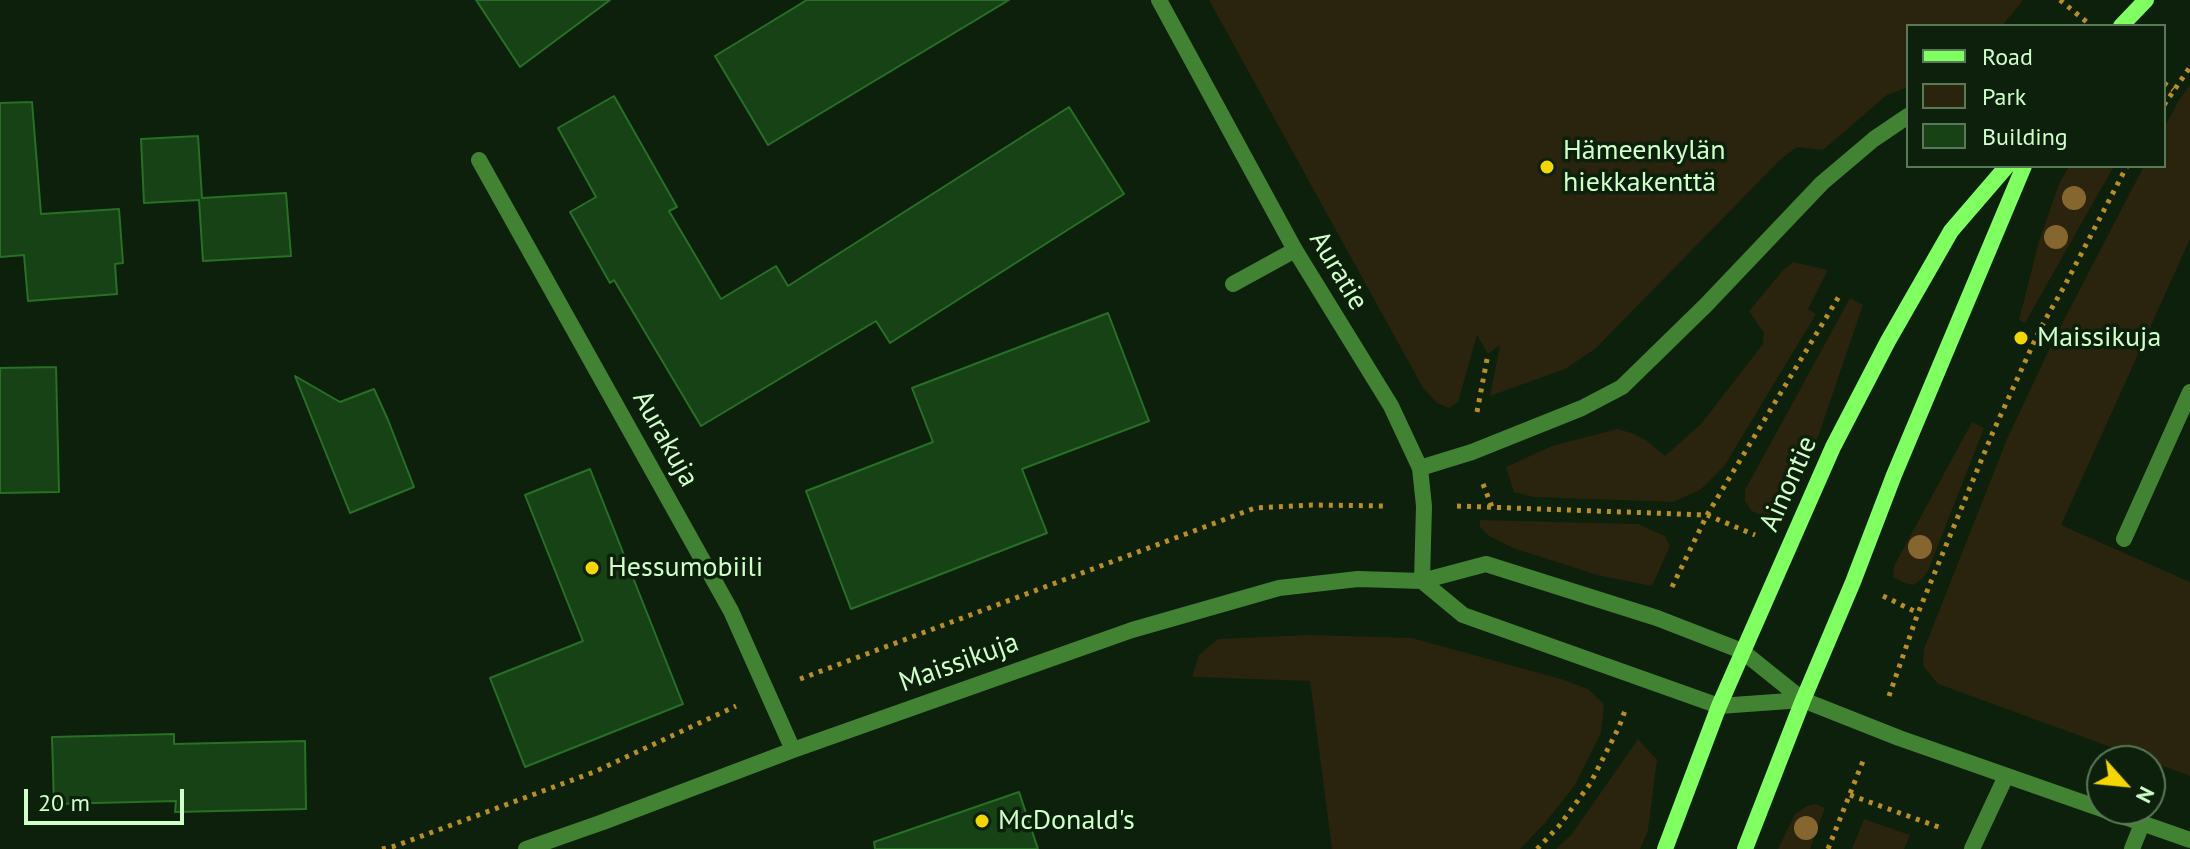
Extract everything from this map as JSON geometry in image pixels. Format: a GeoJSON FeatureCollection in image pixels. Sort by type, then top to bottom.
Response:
{"type":"FeatureCollection","features":[{"type":"Feature","properties":{"kind":"street","name":"Auratie"},"geometry":{"type":"LineString","coordinates":[[1159,0],[1295,250],[1391,406],[1420,468],[1424,506],[1422,581]]}},
{"type":"Feature","properties":{"kind":"street"},"geometry":{"type":"LineString","coordinates":[[2123,24],[2146,0]]}},
{"type":"Feature","properties":{"kind":"street"},"geometry":{"type":"LineString","coordinates":[[1420,468],[1472,452],[1568,414],[1622,387],[1706,305],[1822,183],[1874,139],[1906,117]]}},
{"type":"Feature","properties":{"kind":"street","name":"Aurakuja"},"geometry":{"type":"LineString","coordinates":[[479,160],[731,611],[793,750]]}},
{"type":"Feature","properties":{"kind":"street","name":"Ainontie"},"geometry":{"type":"LineString","coordinates":[[1665,849],[1719,706],[1833,447],[1888,341],[1951,231],[2005,168]]}},
{"type":"Feature","properties":{"kind":"street"},"geometry":{"type":"LineString","coordinates":[[1745,849],[1803,700],[2023,168]]}},
{"type":"Feature","properties":{"kind":"street"},"geometry":{"type":"LineString","coordinates":[[1233,284],[1295,250]]}},
{"type":"Feature","properties":{"kind":"street"},"geometry":{"type":"LineString","coordinates":[[2124,539],[2190,392]]}},
{"type":"Feature","properties":{"kind":"street","name":"Maissikuja"},"geometry":{"type":"LineString","coordinates":[[526,849],[1132,630],[1279,588],[1358,579],[1422,581],[1486,564],[1657,618],[1742,651],[1803,700],[2086,804]]}},
{"type":"Feature","properties":{"kind":"street","name":"Maissikuja"},"geometry":{"type":"LineString","coordinates":[[1422,581],[1463,615],[1719,706],[1803,700]]}},
{"type":"Feature","properties":{"kind":"street"},"geometry":{"type":"LineString","coordinates":[[1973,844],[2006,776]]}},
{"type":"Feature","properties":{"kind":"street"},"geometry":{"type":"LineString","coordinates":[[2132,849],[2142,825]]}},
{"type":"Feature","properties":{"kind":"street","name":"Maissikuja"},"geometry":{"type":"LineString","coordinates":[[2145,825],[2190,840]]}},
{"type":"Feature","properties":{"kind":"path"},"geometry":{"type":"LineString","coordinates":[[2060,0],[2090,24]]}},
{"type":"Feature","properties":{"kind":"path"},"geometry":{"type":"LineString","coordinates":[[2166,102],[2190,67]]}},
{"type":"Feature","properties":{"kind":"path"},"geometry":{"type":"LineString","coordinates":[[2166,85],[2173,90]]}},
{"type":"Feature","properties":{"kind":"path"},"geometry":{"type":"LineString","coordinates":[[1828,849],[1918,613],[1993,432],[2040,329],[2126,168]]}},
{"type":"Feature","properties":{"kind":"path"},"geometry":{"type":"LineString","coordinates":[[1657,618],[1707,515],[1841,293]]}},
{"type":"Feature","properties":{"kind":"path"},"geometry":{"type":"LineString","coordinates":[[1477,410],[1490,405]]}},
{"type":"Feature","properties":{"kind":"path"},"geometry":{"type":"LineString","coordinates":[[382,849],[594,772],[767,692],[1255,508],[1424,506],[1707,515]]}},
{"type":"Feature","properties":{"kind":"path"},"geometry":{"type":"LineString","coordinates":[[1537,849],[1559,826],[1590,784],[1619,727],[1637,676]]}},
{"type":"Feature","properties":{"kind":"path"},"geometry":{"type":"LineString","coordinates":[[1850,795],[1973,844]]}},
{"type":"Feature","properties":{"kind":"green space","name":"Hämeenkylän hiekkakenttä"},"geometry":{"type":"Polygon","coordinates":[[[1209,0],[2023,0],[2004,24],[1906,24],[1906,88],[1887,95],[1823,150],[1797,147],[1781,159],[1595,349],[1565,369],[1490,396],[1500,345],[1488,354],[1477,335],[1458,402],[1449,408],[1437,403],[1423,388],[1209,0]]]}},
{"type":"Feature","properties":{"kind":"green space"},"geometry":{"type":"Polygon","coordinates":[[[2190,85],[2190,239],[2061,525],[2190,582],[2190,776],[2166,767],[2166,745],[2105,745],[1938,684],[1923,666],[1924,649],[2007,439],[2055,337],[2143,168],[2166,168],[2166,124],[2190,85]]]}},
{"type":"Feature","properties":{"kind":"green space"},"geometry":{"type":"Polygon","coordinates":[[[2068,168],[2113,168],[2025,323],[2019,320],[2039,241],[2068,168]]]}},
{"type":"Feature","properties":{"kind":"green space"},"geometry":{"type":"Polygon","coordinates":[[[1793,262],[1828,270],[1808,309],[1816,314],[1725,465],[1700,490],[1673,502],[1533,497],[1514,492],[1506,467],[1552,446],[1617,429],[1646,440],[1665,456],[1701,424],[1763,344],[1764,333],[1749,311],[1793,262]]]}},
{"type":"Feature","properties":{"kind":"green space"},"geometry":{"type":"Polygon","coordinates":[[[1850,298],[1863,305],[1805,475],[1781,525],[1752,511],[1745,501],[1745,490],[1850,298]]]}},
{"type":"Feature","properties":{"kind":"green space"},"geometry":{"type":"Polygon","coordinates":[[[1972,422],[1984,428],[1928,571],[1913,585],[1905,583],[1893,577],[1894,566],[1972,422]]]}},
{"type":"Feature","properties":{"kind":"green space"},"geometry":{"type":"Polygon","coordinates":[[[1480,520],[1638,524],[1665,536],[1670,546],[1652,586],[1597,575],[1513,548],[1489,536],[1480,527],[1480,520]]]}},
{"type":"Feature","properties":{"kind":"green space"},"geometry":{"type":"Polygon","coordinates":[[[1310,635],[1412,638],[1561,679],[1588,689],[1604,704],[1601,733],[1575,785],[1520,849],[1332,849],[1310,681],[1192,677],[1199,655],[1218,639],[1310,635]]]}},
{"type":"Feature","properties":{"kind":"green space"},"geometry":{"type":"Polygon","coordinates":[[[1638,739],[1657,760],[1648,831],[1640,849],[1556,849],[1572,834],[1638,739]]]}},
{"type":"Feature","properties":{"kind":"green space"},"geometry":{"type":"Polygon","coordinates":[[[1815,804],[1825,808],[1810,849],[1778,849],[1795,814],[1815,804]]]}},
{"type":"Feature","properties":{"kind":"green space"},"geometry":{"type":"Polygon","coordinates":[[[1864,819],[1910,835],[1904,849],[1852,849],[1864,819]]]}},
{"type":"Feature","properties":{"kind":"building"},"geometry":{"type":"Polygon","coordinates":[[[476,0],[610,0],[520,67],[476,0]]]}},
{"type":"Feature","properties":{"kind":"building"},"geometry":{"type":"Polygon","coordinates":[[[807,0],[1009,0],[768,145],[715,56],[807,0]]]}},
{"type":"Feature","properties":{"kind":"building"},"geometry":{"type":"Polygon","coordinates":[[[614,96],[677,207],[669,211],[721,299],[776,266],[788,286],[1069,107],[1124,194],[890,343],[876,321],[701,426],[614,280],[610,283],[570,212],[596,197],[558,128],[614,96]]]}},
{"type":"Feature","properties":{"kind":"building"},"geometry":{"type":"Polygon","coordinates":[[[32,102],[41,214],[119,209],[123,263],[115,264],[117,294],[28,301],[24,255],[0,257],[0,103],[32,102]]]}},
{"type":"Feature","properties":{"kind":"building"},"geometry":{"type":"Polygon","coordinates":[[[198,136],[202,198],[286,193],[291,256],[203,261],[199,200],[144,203],[141,139],[198,136]]]}},
{"type":"Feature","properties":{"kind":"building"},"geometry":{"type":"Polygon","coordinates":[[[1108,313],[1149,421],[1022,469],[1047,533],[851,609],[806,491],[933,442],[912,388],[1108,313]]]}},
{"type":"Feature","properties":{"kind":"building"},"geometry":{"type":"Polygon","coordinates":[[[56,367],[59,492],[0,493],[0,368],[56,367]]]}},
{"type":"Feature","properties":{"kind":"building"},"geometry":{"type":"Polygon","coordinates":[[[295,376],[340,402],[374,389],[414,487],[350,513],[295,376]]]}},
{"type":"Feature","properties":{"kind":"building","name":"Hessumobiili"},"geometry":{"type":"Polygon","coordinates":[[[590,469],[683,704],[525,767],[490,678],[583,641],[525,495],[590,469]]]}},
{"type":"Feature","properties":{"kind":"building"},"geometry":{"type":"Polygon","coordinates":[[[174,734],[174,744],[305,741],[306,809],[175,812],[176,801],[54,804],[52,737],[174,734]]]}},
{"type":"Feature","properties":{"kind":"building","name":"McDonald's"},"geometry":{"type":"Polygon","coordinates":[[[1019,792],[1038,849],[875,849],[874,842],[1019,792]]]}},
{"type":"Feature","properties":{"kind":"place","name":"Hämeenkylän hiekkakenttä"},"geometry":{"type":"Point","coordinates":[1547,167]}},
{"type":"Feature","properties":{"kind":"place","name":"Maissikuja"},"geometry":{"type":"Point","coordinates":[2021,338]}},
{"type":"Feature","properties":{"kind":"place","name":"Hessumobiili"},"geometry":{"type":"Point","coordinates":[592,568]}},
{"type":"Feature","properties":{"kind":"place","name":"McDonald's"},"geometry":{"type":"Point","coordinates":[982,821]}}]}
